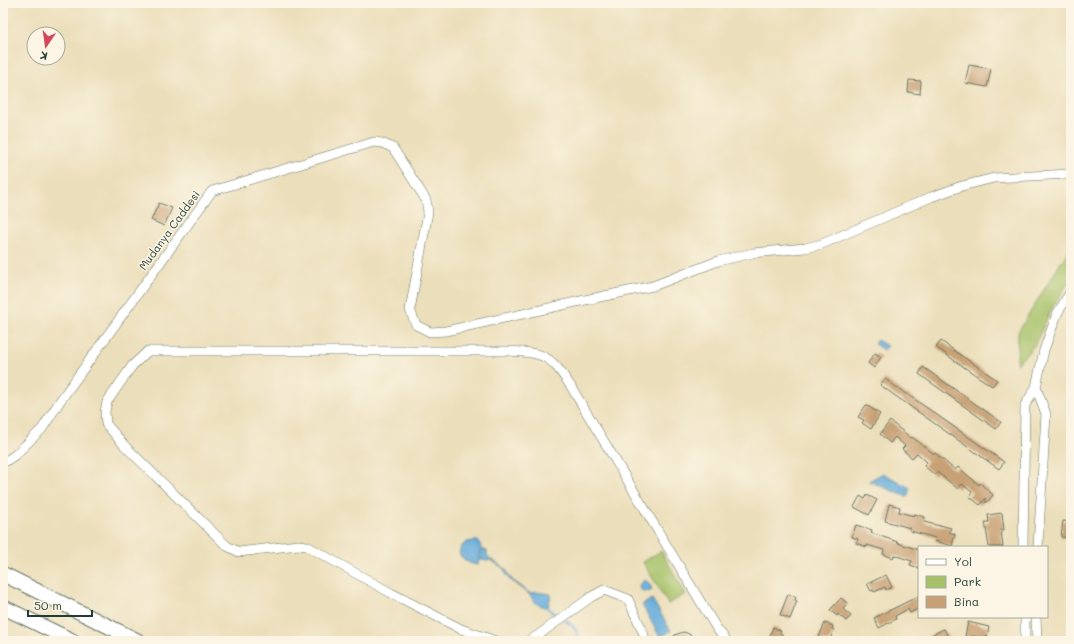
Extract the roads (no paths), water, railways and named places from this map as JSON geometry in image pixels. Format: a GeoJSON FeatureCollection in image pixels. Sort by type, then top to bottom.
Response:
{"type":"FeatureCollection","features":[{"type":"Feature","properties":{"kind":"highway"},"geometry":{"type":"LineString","coordinates":[[3,574],[138,641]]}},
{"type":"Feature","properties":{"kind":"highway"},"geometry":{"type":"LineString","coordinates":[[3,607],[73,641]]}},
{"type":"Feature","properties":{"kind":"street","name":"Mudanya Caddesi"},"geometry":{"type":"LineString","coordinates":[[3,464],[15,455],[42,429],[60,401],[212,191],[374,142],[382,143],[393,148],[426,200],[428,212],[410,310],[416,325],[430,332],[446,331],[653,286],[718,261],[753,253],[805,248],[822,244],[931,197],[962,186],[994,178],[1071,174]]}},
{"type":"Feature","properties":{"kind":"street"},"geometry":{"type":"LineString","coordinates":[[1023,546],[1025,405],[1036,387],[1044,350],[1057,314],[1071,291]]}},
{"type":"Feature","properties":{"kind":"street"},"geometry":{"type":"LineString","coordinates":[[496,641],[461,629],[391,593],[307,546],[298,545],[239,552],[227,546],[125,446],[106,424],[105,412],[107,402],[132,366],[148,351],[511,351],[537,354],[549,360],[556,366],[570,385],[717,629],[726,641]]}},
{"type":"Feature","properties":{"kind":"street"},"geometry":{"type":"LineString","coordinates":[[1036,387],[1046,414],[1038,546]]}},
{"type":"Feature","properties":{"kind":"street"},"geometry":{"type":"LineString","coordinates":[[528,641],[604,590],[628,599],[643,632],[645,641]]}},
{"type":"Feature","properties":{"kind":"street"},"geometry":{"type":"LineString","coordinates":[[1025,618],[1025,641]]}},
{"type":"Feature","properties":{"kind":"street"},"geometry":{"type":"LineString","coordinates":[[1036,618],[1037,641]]}},
{"type":"Feature","properties":{"kind":"water"},"geometry":{"type":"Polygon","coordinates":[[[877,340],[887,346],[884,350],[874,344],[877,340]]]}},
{"type":"Feature","properties":{"kind":"water"},"geometry":{"type":"Polygon","coordinates":[[[883,473],[910,488],[907,497],[869,481],[883,473]]]}},
{"type":"Feature","properties":{"kind":"water"},"geometry":{"type":"Polygon","coordinates":[[[478,541],[481,546],[478,565],[472,564],[459,554],[461,547],[467,542],[478,541]]]}},
{"type":"Feature","properties":{"kind":"water"},"geometry":{"type":"Polygon","coordinates":[[[482,549],[487,551],[487,555],[490,559],[505,568],[511,579],[531,594],[535,592],[551,594],[548,608],[536,603],[531,596],[509,579],[503,568],[490,560],[480,560],[482,549]]]}},
{"type":"Feature","properties":{"kind":"water"},"geometry":{"type":"Polygon","coordinates":[[[645,580],[648,582],[652,590],[649,592],[640,589],[639,585],[645,580]]]}},
{"type":"Feature","properties":{"kind":"water"},"geometry":{"type":"Polygon","coordinates":[[[652,599],[671,631],[660,637],[642,605],[652,599]]]}},
{"type":"Feature","properties":{"kind":"waterway"},"geometry":{"type":"LineString","coordinates":[[548,608],[556,615]]}},
{"type":"Feature","properties":{"kind":"waterway"},"geometry":{"type":"LineString","coordinates":[[566,621],[574,627],[581,641]]}}]}
